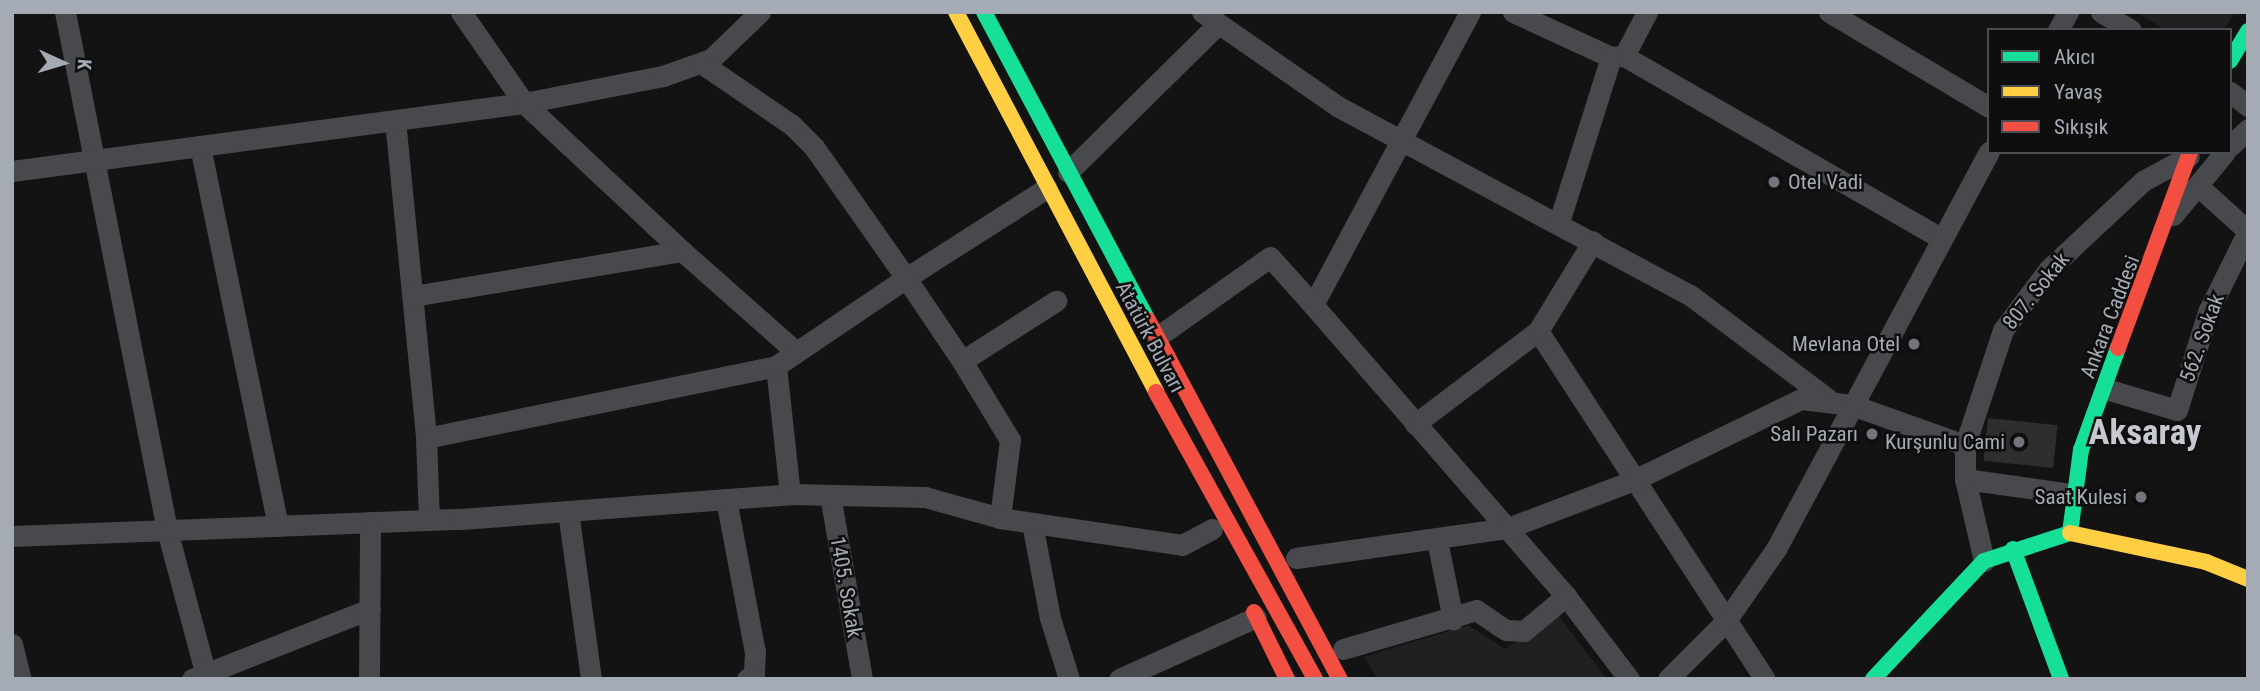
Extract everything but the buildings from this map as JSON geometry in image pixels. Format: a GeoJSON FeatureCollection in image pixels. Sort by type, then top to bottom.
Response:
{"type":"FeatureCollection","features":[{"type":"Feature","properties":{"kind":"main road","name":"Atatürk Bulvarı"},"geometry":{"type":"LineString","coordinates":[[956,12],[1144,371],[1315,679]]}},
{"type":"Feature","properties":{"kind":"main road","name":"Atatürk Bulvarı"},"geometry":{"type":"LineString","coordinates":[[984,12],[1340,679]]}},
{"type":"Feature","properties":{"kind":"main road"},"geometry":{"type":"LineString","coordinates":[[2232,58],[2248,31]]}},
{"type":"Feature","properties":{"kind":"main road","name":"Ankara Caddesi"},"geometry":{"type":"LineString","coordinates":[[2070,533],[2072,494],[2081,450],[2106,389],[2190,154]]}},
{"type":"Feature","properties":{"kind":"main road"},"geometry":{"type":"LineString","coordinates":[[1169,360],[1240,455]]}},
{"type":"Feature","properties":{"kind":"main road"},"geometry":{"type":"LineString","coordinates":[[1144,371],[1212,529],[1229,562]]}},
{"type":"Feature","properties":{"kind":"main road"},"geometry":{"type":"LineString","coordinates":[[1872,679],[1984,561],[2013,549],[2070,533],[2206,562],[2248,579]]}},
{"type":"Feature","properties":{"kind":"main road"},"geometry":{"type":"LineString","coordinates":[[2013,549],[2061,679]]}},
{"type":"Feature","properties":{"kind":"main road"},"geometry":{"type":"LineString","coordinates":[[1293,552],[1359,679]]}},
{"type":"Feature","properties":{"kind":"main road"},"geometry":{"type":"LineString","coordinates":[[1245,595],[1287,679]]}},
{"type":"Feature","properties":{"kind":"street"},"geometry":{"type":"LineString","coordinates":[[65,12],[91,161],[167,530],[201,677],[370,609]]}},
{"type":"Feature","properties":{"kind":"street"},"geometry":{"type":"LineString","coordinates":[[461,12],[524,103],[682,251],[795,351]]}},
{"type":"Feature","properties":{"kind":"street"},"geometry":{"type":"LineString","coordinates":[[12,171],[524,103],[701,63],[731,44],[760,12]]}},
{"type":"Feature","properties":{"kind":"street"},"geometry":{"type":"LineString","coordinates":[[1313,305],[1470,12]]}},
{"type":"Feature","properties":{"kind":"street"},"geometry":{"type":"LineString","coordinates":[[1513,12],[1618,57],[1942,239]]}},
{"type":"Feature","properties":{"kind":"street"},"geometry":{"type":"LineString","coordinates":[[1559,222],[1618,57],[1647,12]]}},
{"type":"Feature","properties":{"kind":"street"},"geometry":{"type":"LineString","coordinates":[[1829,12],[1987,106]]}},
{"type":"Feature","properties":{"kind":"street"},"geometry":{"type":"LineString","coordinates":[[2058,28],[2068,12]]}},
{"type":"Feature","properties":{"kind":"street"},"geometry":{"type":"LineString","coordinates":[[2101,12],[2127,28]]}},
{"type":"Feature","properties":{"kind":"street"},"geometry":{"type":"LineString","coordinates":[[1068,172],[1210,18],[1337,106],[1404,139],[1690,295],[1828,399]]}},
{"type":"Feature","properties":{"kind":"street"},"geometry":{"type":"LineString","coordinates":[[701,63],[792,125],[814,147],[962,361],[1010,440],[1000,518]]}},
{"type":"Feature","properties":{"kind":"street"},"geometry":{"type":"LineString","coordinates":[[2232,94],[2248,106]]}},
{"type":"Feature","properties":{"kind":"street"},"geometry":{"type":"LineString","coordinates":[[395,120],[426,438],[429,520]]}},
{"type":"Feature","properties":{"kind":"street"},"geometry":{"type":"LineString","coordinates":[[2232,144],[2248,129]]}},
{"type":"Feature","properties":{"kind":"street"},"geometry":{"type":"LineString","coordinates":[[200,146],[278,526]]}},
{"type":"Feature","properties":{"kind":"street"},"geometry":{"type":"LineString","coordinates":[[1668,679],[1725,622],[1776,548],[1988,154]]}},
{"type":"Feature","properties":{"kind":"street","name":"807. Sokak"},"geometry":{"type":"LineString","coordinates":[[1984,561],[1965,479],[1965,445],[2003,330],[2049,269],[2143,181],[2190,154]]}},
{"type":"Feature","properties":{"kind":"street"},"geometry":{"type":"LineString","coordinates":[[2167,222],[2223,154]]}},
{"type":"Feature","properties":{"kind":"street"},"geometry":{"type":"LineString","coordinates":[[2198,186],[2248,231]]}},
{"type":"Feature","properties":{"kind":"street"},"geometry":{"type":"LineString","coordinates":[[426,438],[776,366],[906,278],[1047,188]]}},
{"type":"Feature","properties":{"kind":"street","name":"562. Sokak"},"geometry":{"type":"LineString","coordinates":[[2106,389],[2177,410],[2208,312],[2248,231]]}},
{"type":"Feature","properties":{"kind":"street"},"geometry":{"type":"LineString","coordinates":[[1415,424],[1538,331],[1593,241]]}},
{"type":"Feature","properties":{"kind":"street"},"geometry":{"type":"LineString","coordinates":[[413,296],[682,251]]}},
{"type":"Feature","properties":{"kind":"street"},"geometry":{"type":"LineString","coordinates":[[1157,337],[1270,257],[1566,596],[1629,679]]}},
{"type":"Feature","properties":{"kind":"street"},"geometry":{"type":"LineString","coordinates":[[962,361],[1056,301]]}},
{"type":"Feature","properties":{"kind":"street"},"geometry":{"type":"LineString","coordinates":[[1538,331],[1632,481],[1765,679]]}},
{"type":"Feature","properties":{"kind":"street"},"geometry":{"type":"LineString","coordinates":[[776,366],[790,494]]}},
{"type":"Feature","properties":{"kind":"street"},"geometry":{"type":"LineString","coordinates":[[1293,552],[1437,540],[1508,528],[1632,481],[1801,399],[1828,399],[1852,405],[1965,445]]}},
{"type":"Feature","properties":{"kind":"street"},"geometry":{"type":"LineString","coordinates":[[1965,479],[2072,494]]}},
{"type":"Feature","properties":{"kind":"street"},"geometry":{"type":"LineString","coordinates":[[12,536],[429,520],[790,494],[925,497],[1000,518],[1182,545],[1212,529]]}},
{"type":"Feature","properties":{"kind":"street","name":"1405. Sokak"},"geometry":{"type":"LineString","coordinates":[[830,495],[862,679]]}},
{"type":"Feature","properties":{"kind":"street"},"geometry":{"type":"LineString","coordinates":[[726,499],[755,652],[754,674],[747,679]]}},
{"type":"Feature","properties":{"kind":"street"},"geometry":{"type":"LineString","coordinates":[[568,511],[591,679]]}},
{"type":"Feature","properties":{"kind":"street"},"geometry":{"type":"LineString","coordinates":[[369,679],[370,522]]}},
{"type":"Feature","properties":{"kind":"street"},"geometry":{"type":"LineString","coordinates":[[1032,523],[1050,618],[1069,679]]}},
{"type":"Feature","properties":{"kind":"street"},"geometry":{"type":"LineString","coordinates":[[1437,540],[1453,620]]}},
{"type":"Feature","properties":{"kind":"street"},"geometry":{"type":"LineString","coordinates":[[1343,649],[1453,620],[1476,610],[1506,630],[1524,631],[1566,596]]}},
{"type":"Feature","properties":{"kind":"street"},"geometry":{"type":"LineString","coordinates":[[1119,679],[1256,617]]}},
{"type":"Feature","properties":{"kind":"street"},"geometry":{"type":"LineString","coordinates":[[12,644],[22,679]]}},
{"type":"Feature","properties":{"kind":"shaded area"},"geometry":{"type":"Polygon","coordinates":[[[2136,12],[2235,12],[2224,28],[2163,28],[2136,12]]]}},
{"type":"Feature","properties":{"kind":"shaded area"},"geometry":{"type":"Polygon","coordinates":[[[1558,615],[1607,679],[1378,679],[1364,657],[1468,625],[1505,649],[1558,615]]]}},
{"type":"Feature","properties":{"kind":"traffic: fast"},"geometry":{"type":"LineString","coordinates":[[984,12],[1148,320]]}},
{"type":"Feature","properties":{"kind":"traffic: fast"},"geometry":{"type":"LineString","coordinates":[[2232,58],[2248,31]]}},
{"type":"Feature","properties":{"kind":"traffic: fast"},"geometry":{"type":"LineString","coordinates":[[1873,679],[1984,561],[2070,533],[2081,450],[2118,348]]}},
{"type":"Feature","properties":{"kind":"traffic: fast"},"geometry":{"type":"LineString","coordinates":[[2013,549],[2061,679]]}},
{"type":"Feature","properties":{"kind":"traffic: slow"},"geometry":{"type":"LineString","coordinates":[[956,12],[1156,392]]}},
{"type":"Feature","properties":{"kind":"traffic: slow"},"geometry":{"type":"LineString","coordinates":[[2070,533],[2206,562],[2248,579]]}},
{"type":"Feature","properties":{"kind":"traffic: jam"},"geometry":{"type":"LineString","coordinates":[[2118,348],[2189,154]]}},
{"type":"Feature","properties":{"kind":"traffic: jam"},"geometry":{"type":"LineString","coordinates":[[1148,320],[1340,679]]}},
{"type":"Feature","properties":{"kind":"traffic: jam"},"geometry":{"type":"LineString","coordinates":[[1156,392],[1315,679]]}},
{"type":"Feature","properties":{"kind":"traffic: jam"},"geometry":{"type":"LineString","coordinates":[[1254,612],[1287,679]]}},
{"type":"Feature","properties":{"kind":"place","name":"Otel Vadi"},"geometry":{"type":"Point","coordinates":[1774,182]}},
{"type":"Feature","properties":{"kind":"place","name":"Mevlana Otel"},"geometry":{"type":"Point","coordinates":[1914,344]}},
{"type":"Feature","properties":{"kind":"place","name":"Salı Pazarı"},"geometry":{"type":"Point","coordinates":[1872,434]}},
{"type":"Feature","properties":{"kind":"place","name":"Kurşunlu Cami"},"geometry":{"type":"Point","coordinates":[2019,442]}},
{"type":"Feature","properties":{"kind":"place","name":"Saat Kulesi"},"geometry":{"type":"Point","coordinates":[2141,497]}},
{"type":"Feature","properties":{"kind":"district","name":"Aksaray"},"geometry":{"type":"Point","coordinates":[2145,433]}}]}
